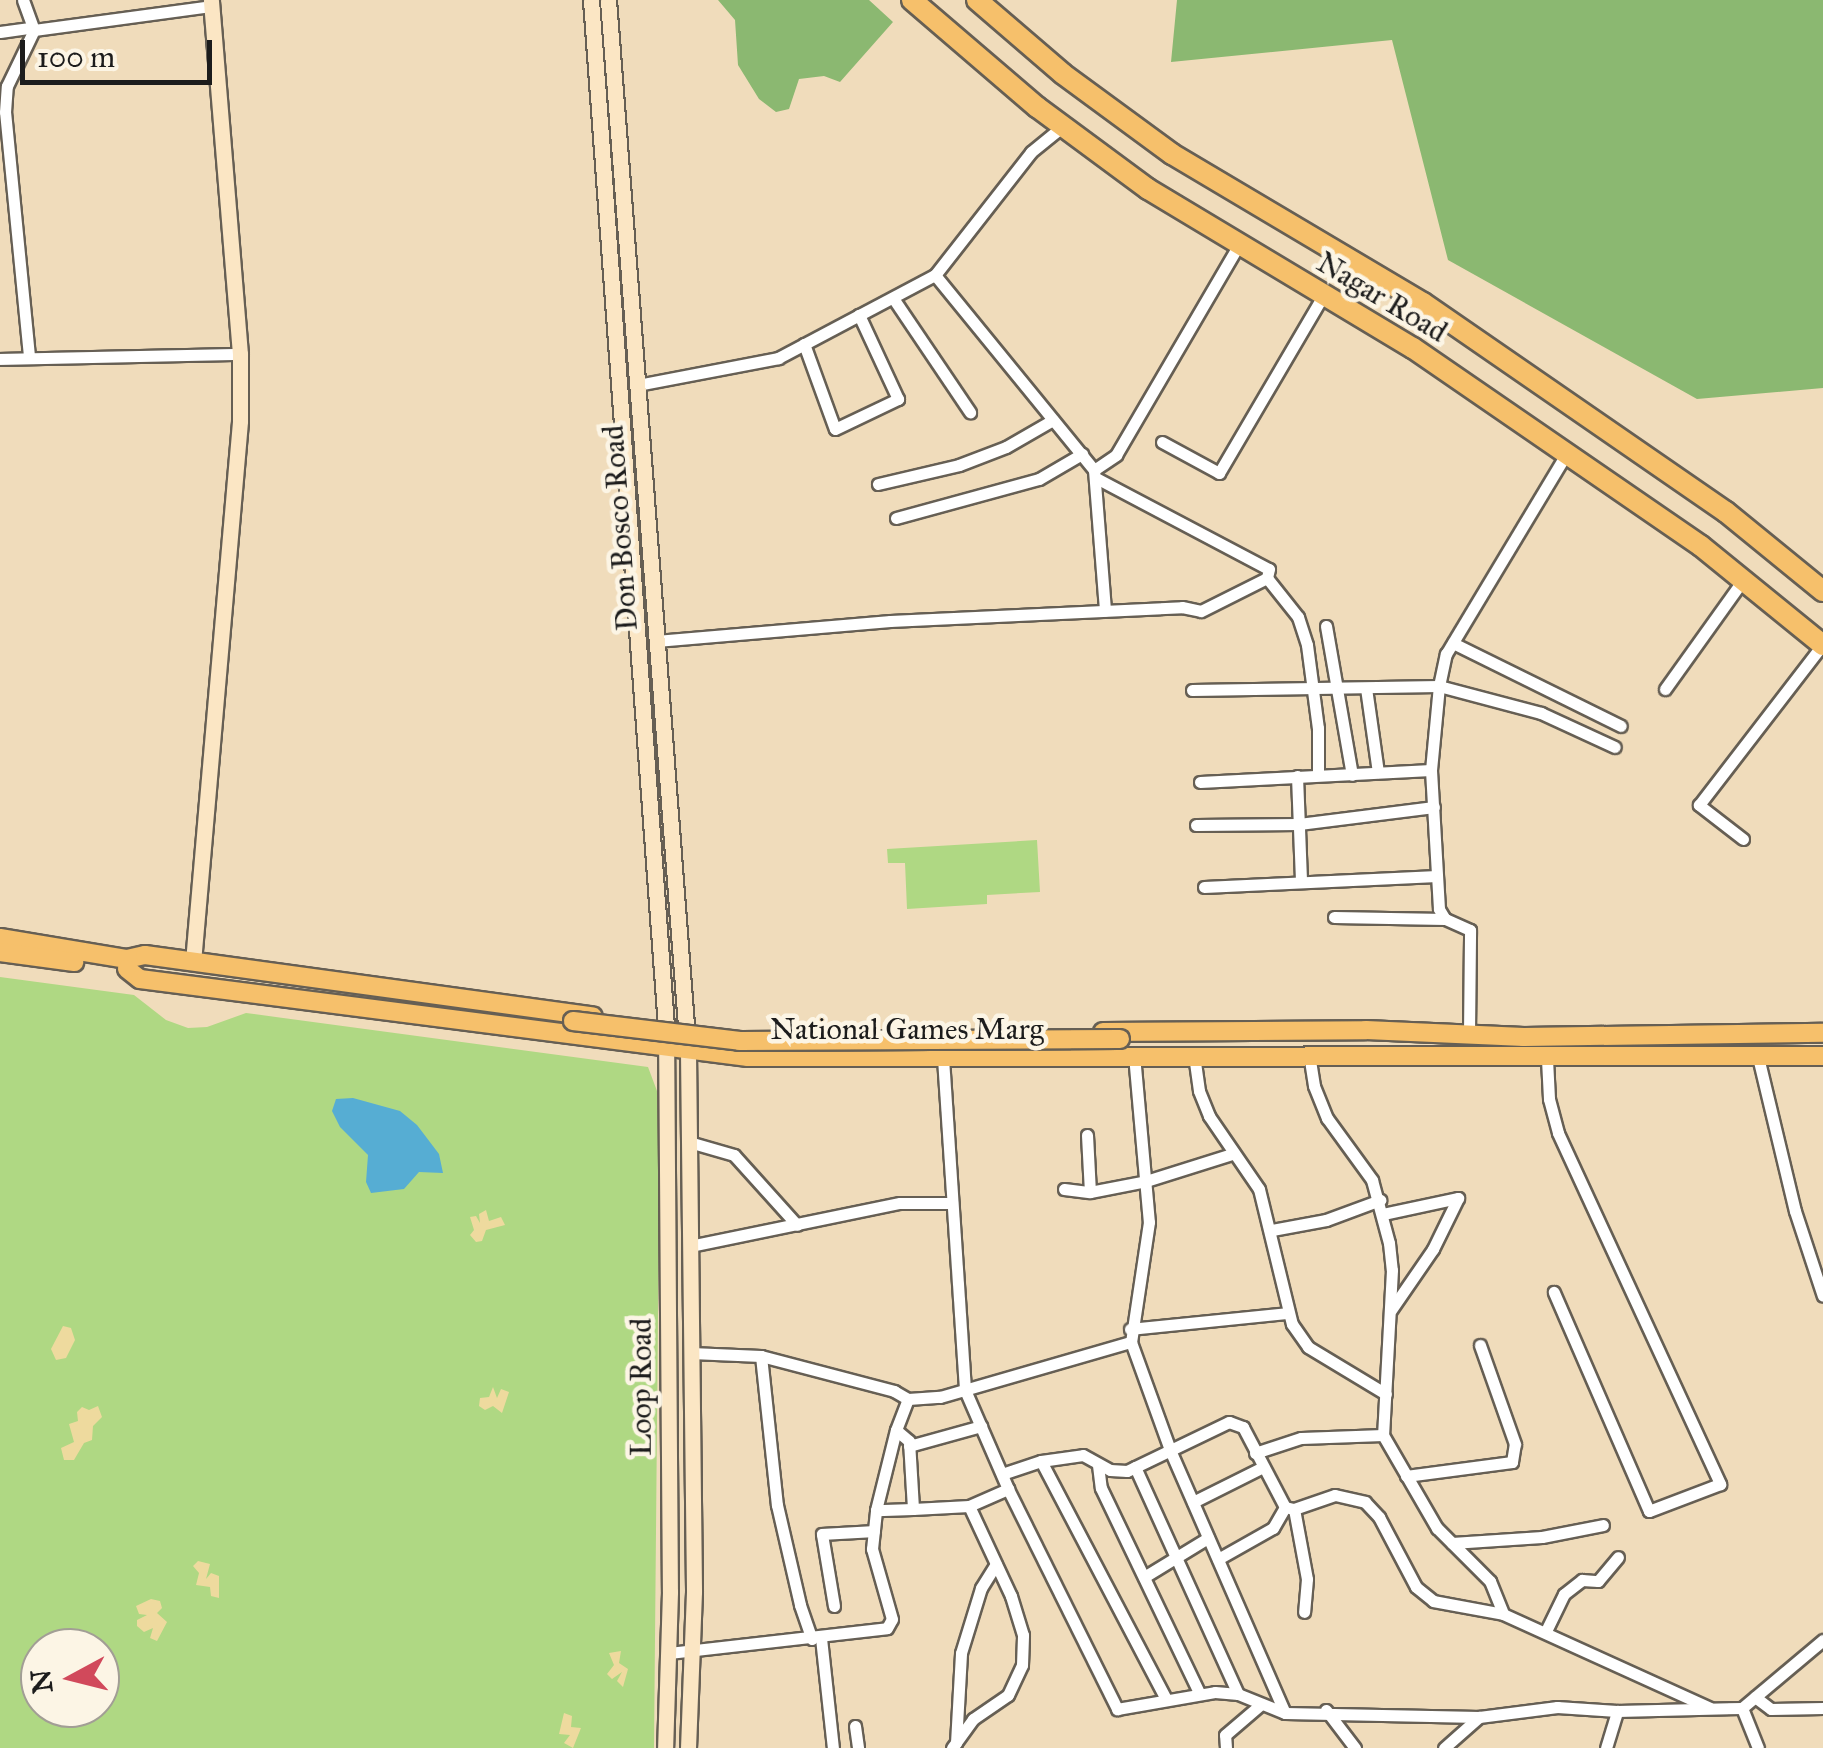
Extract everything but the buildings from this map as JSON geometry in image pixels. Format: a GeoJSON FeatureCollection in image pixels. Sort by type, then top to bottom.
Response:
{"type":"FeatureCollection","features":[{"type":"Feature","properties":{"kind":"highway","name":"Nagar Road"},"geometry":{"type":"LineString","coordinates":[[912,0],[1063,126],[1148,189],[1400,340],[1743,580],[1823,644]]}},
{"type":"Feature","properties":{"kind":"highway","name":"Nagar Road"},"geometry":{"type":"LineString","coordinates":[[977,0],[1063,74],[1172,154],[1422,303],[1726,512],[1823,591]]}},
{"type":"Feature","properties":{"kind":"main road","name":"Don Bosco Road"},"geometry":{"type":"LineString","coordinates":[[591,0],[676,1027],[688,1052]]}},
{"type":"Feature","properties":{"kind":"main road","name":"Don Bosco Road"},"geometry":{"type":"LineString","coordinates":[[608,0],[656,641],[676,1027]]}},
{"type":"Feature","properties":{"kind":"main road"},"geometry":{"type":"LineString","coordinates":[[193,962],[240,421],[240,354],[212,3]]}},
{"type":"Feature","properties":{"kind":"main road","name":"National Games Marg"},"geometry":{"type":"LineString","coordinates":[[0,938],[127,964],[140,980],[688,1052],[748,1056],[1309,1054],[1547,1060],[1823,1056]]}},
{"type":"Feature","properties":{"kind":"main road","name":"National Games Marg"},"geometry":{"type":"LineString","coordinates":[[0,952],[127,964],[145,955],[748,1034],[1823,1032]]}},
{"type":"Feature","properties":{"kind":"main road"},"geometry":{"type":"LineString","coordinates":[[127,964],[572,1025],[740,1041],[1448,1048],[1469,1058]]}},
{"type":"Feature","properties":{"kind":"main road","name":"Loop Road"},"geometry":{"type":"LineString","coordinates":[[665,1748],[666,1049],[676,1027]]}},
{"type":"Feature","properties":{"kind":"main road"},"geometry":{"type":"LineString","coordinates":[[748,1034],[748,1056]]}},
{"type":"Feature","properties":{"kind":"main road"},"geometry":{"type":"LineString","coordinates":[[1118,1043],[1448,1041],[1470,1034]]}},
{"type":"Feature","properties":{"kind":"main road","name":"Loop Road"},"geometry":{"type":"LineString","coordinates":[[688,1052],[692,1650],[688,1748]]}},
{"type":"Feature","properties":{"kind":"street"},"geometry":{"type":"LineString","coordinates":[[24,0],[32,29],[8,86],[5,112],[29,356]]}},
{"type":"Feature","properties":{"kind":"street"},"geometry":{"type":"LineString","coordinates":[[0,32],[212,3]]}},
{"type":"Feature","properties":{"kind":"street"},"geometry":{"type":"LineString","coordinates":[[636,385],[766,362],[935,275],[1031,152],[1063,126]]}},
{"type":"Feature","properties":{"kind":"street"},"geometry":{"type":"LineString","coordinates":[[1105,611],[1096,474],[1116,454],[1238,246]]}},
{"type":"Feature","properties":{"kind":"street"},"geometry":{"type":"LineString","coordinates":[[935,275],[1096,474],[1269,569],[1267,578],[1304,630],[1314,690],[1318,775]]}},
{"type":"Feature","properties":{"kind":"street"},"geometry":{"type":"LineString","coordinates":[[1162,442],[1220,473],[1323,296]]}},
{"type":"Feature","properties":{"kind":"street"},"geometry":{"type":"LineString","coordinates":[[893,298],[970,412]]}},
{"type":"Feature","properties":{"kind":"street"},"geometry":{"type":"LineString","coordinates":[[804,344],[835,428],[898,399],[859,315]]}},
{"type":"Feature","properties":{"kind":"street"},"geometry":{"type":"LineString","coordinates":[[0,359],[240,354]]}},
{"type":"Feature","properties":{"kind":"street"},"geometry":{"type":"LineString","coordinates":[[878,484],[959,466],[1006,447],[1053,420]]}},
{"type":"Feature","properties":{"kind":"street"},"geometry":{"type":"LineString","coordinates":[[896,518],[1039,478],[1082,454]]}},
{"type":"Feature","properties":{"kind":"street"},"geometry":{"type":"LineString","coordinates":[[1445,919],[1439,910],[1432,770],[1439,686],[1453,643],[1566,454]]}},
{"type":"Feature","properties":{"kind":"street"},"geometry":{"type":"LineString","coordinates":[[656,641],[890,621],[1182,607],[1201,611],[1267,578]]}},
{"type":"Feature","properties":{"kind":"street"},"geometry":{"type":"LineString","coordinates":[[1665,689],[1743,580]]}},
{"type":"Feature","properties":{"kind":"street"},"geometry":{"type":"LineString","coordinates":[[1326,626],[1340,688],[1352,775]]}},
{"type":"Feature","properties":{"kind":"street"},"geometry":{"type":"LineString","coordinates":[[1453,643],[1622,726]]}},
{"type":"Feature","properties":{"kind":"street"},"geometry":{"type":"LineString","coordinates":[[1744,839],[1699,805],[1823,644]]}},
{"type":"Feature","properties":{"kind":"street"},"geometry":{"type":"LineString","coordinates":[[1192,690],[1439,686],[1540,713],[1615,747]]}},
{"type":"Feature","properties":{"kind":"street"},"geometry":{"type":"LineString","coordinates":[[1366,688],[1378,772]]}},
{"type":"Feature","properties":{"kind":"street"},"geometry":{"type":"LineString","coordinates":[[1200,782],[1432,770]]}},
{"type":"Feature","properties":{"kind":"street"},"geometry":{"type":"LineString","coordinates":[[1297,776],[1301,881]]}},
{"type":"Feature","properties":{"kind":"street"},"geometry":{"type":"LineString","coordinates":[[1196,825],[1299,824],[1434,808]]}},
{"type":"Feature","properties":{"kind":"street"},"geometry":{"type":"LineString","coordinates":[[1204,887],[1438,876]]}},
{"type":"Feature","properties":{"kind":"street"},"geometry":{"type":"LineString","coordinates":[[1334,917],[1445,919],[1470,930],[1470,1034]]}},
{"type":"Feature","properties":{"kind":"street"},"geometry":{"type":"LineString","coordinates":[[1309,1054],[1314,1086],[1326,1118],[1372,1180],[1383,1214],[1392,1270],[1383,1436],[1452,1543],[1490,1581],[1503,1614]]}},
{"type":"Feature","properties":{"kind":"street"},"geometry":{"type":"LineString","coordinates":[[1134,1055],[1148,1246],[1130,1336],[1170,1450],[1285,1712]]}},
{"type":"Feature","properties":{"kind":"street"},"geometry":{"type":"LineString","coordinates":[[1194,1055],[1199,1090],[1209,1116],[1259,1189],[1272,1230],[1288,1313],[1308,1347],[1386,1394]]}},
{"type":"Feature","properties":{"kind":"street"},"geometry":{"type":"LineString","coordinates":[[1758,1057],[1795,1211],[1823,1296]]}},
{"type":"Feature","properties":{"kind":"street"},"geometry":{"type":"LineString","coordinates":[[943,1058],[966,1390],[1008,1489],[1117,1709],[1199,1693],[1238,1694],[1285,1712],[1326,1710],[1362,1718],[1479,1718],[1557,1707],[1617,1711],[1742,1708],[1823,1640]]}},
{"type":"Feature","properties":{"kind":"street"},"geometry":{"type":"LineString","coordinates":[[1547,1060],[1549,1099],[1558,1133],[1720,1484],[1649,1512],[1554,1292]]}},
{"type":"Feature","properties":{"kind":"street"},"geometry":{"type":"LineString","coordinates":[[1087,1135],[1090,1192]]}},
{"type":"Feature","properties":{"kind":"street"},"geometry":{"type":"LineString","coordinates":[[689,1142],[734,1155],[797,1225]]}},
{"type":"Feature","properties":{"kind":"street"},"geometry":{"type":"LineString","coordinates":[[1064,1189],[1090,1192],[1146,1181],[1232,1154]]}},
{"type":"Feature","properties":{"kind":"street"},"geometry":{"type":"LineString","coordinates":[[1383,1214],[1458,1198],[1433,1250],[1390,1312]]}},
{"type":"Feature","properties":{"kind":"street"},"geometry":{"type":"LineString","coordinates":[[1272,1230],[1326,1220],[1380,1200]]}},
{"type":"Feature","properties":{"kind":"street"},"geometry":{"type":"LineString","coordinates":[[690,1246],[900,1203],[950,1202]]}},
{"type":"Feature","properties":{"kind":"street"},"geometry":{"type":"LineString","coordinates":[[691,1354],[762,1356],[894,1391],[908,1399],[966,1390],[1130,1336],[1288,1313]]}},
{"type":"Feature","properties":{"kind":"street"},"geometry":{"type":"LineString","coordinates":[[1406,1476],[1512,1462],[1515,1444],[1480,1345]]}},
{"type":"Feature","properties":{"kind":"street"},"geometry":{"type":"LineString","coordinates":[[762,1356],[777,1504],[800,1605],[817,1638],[833,1748]]}},
{"type":"Feature","properties":{"kind":"street"},"geometry":{"type":"LineString","coordinates":[[668,1653],[817,1638],[891,1625],[876,1570],[874,1531],[896,1430],[908,1399]]}},
{"type":"Feature","properties":{"kind":"street"},"geometry":{"type":"LineString","coordinates":[[1002,1474],[1041,1461],[1083,1455],[1110,1470],[1135,1467],[1228,1422],[1243,1428],[1290,1508],[1307,1579],[1304,1612]]}},
{"type":"Feature","properties":{"kind":"street"},"geometry":{"type":"LineString","coordinates":[[910,1446],[981,1426]]}},
{"type":"Feature","properties":{"kind":"street"},"geometry":{"type":"LineString","coordinates":[[896,1430],[907,1436],[910,1446],[913,1509]]}},
{"type":"Feature","properties":{"kind":"street"},"geometry":{"type":"LineString","coordinates":[[1255,1453],[1300,1438],[1383,1436]]}},
{"type":"Feature","properties":{"kind":"street"},"geometry":{"type":"LineString","coordinates":[[1041,1461],[1166,1699]]}},
{"type":"Feature","properties":{"kind":"street"},"geometry":{"type":"LineString","coordinates":[[1098,1465],[1101,1488],[1199,1693]]}},
{"type":"Feature","properties":{"kind":"street"},"geometry":{"type":"LineString","coordinates":[[1135,1467],[1238,1694]]}},
{"type":"Feature","properties":{"kind":"street"},"geometry":{"type":"LineString","coordinates":[[1193,1502],[1263,1467]]}},
{"type":"Feature","properties":{"kind":"street"},"geometry":{"type":"LineString","coordinates":[[876,1510],[969,1506],[1008,1489]]}},
{"type":"Feature","properties":{"kind":"street"},"geometry":{"type":"LineString","coordinates":[[1218,1559],[1272,1528],[1290,1508],[1335,1495],[1365,1502],[1379,1517],[1424,1595],[1503,1614],[1710,1708]]}},
{"type":"Feature","properties":{"kind":"street"},"geometry":{"type":"LineString","coordinates":[[953,1746],[974,1720],[1008,1695],[1022,1665],[1022,1635],[969,1506]]}},
{"type":"Feature","properties":{"kind":"street"},"geometry":{"type":"LineString","coordinates":[[1452,1543],[1542,1537],[1604,1525]]}},
{"type":"Feature","properties":{"kind":"street"},"geometry":{"type":"LineString","coordinates":[[834,1606],[822,1534],[874,1531]]}},
{"type":"Feature","properties":{"kind":"street"},"geometry":{"type":"LineString","coordinates":[[1144,1578],[1208,1538]]}},
{"type":"Feature","properties":{"kind":"street"},"geometry":{"type":"LineString","coordinates":[[1546,1631],[1564,1594],[1582,1580],[1598,1582],[1618,1557]]}},
{"type":"Feature","properties":{"kind":"street"},"geometry":{"type":"LineString","coordinates":[[953,1746],[960,1654],[981,1588],[996,1564]]}},
{"type":"Feature","properties":{"kind":"street"},"geometry":{"type":"LineString","coordinates":[[1755,1697],[1772,1709],[1823,1708]]}},
{"type":"Feature","properties":{"kind":"street"},"geometry":{"type":"LineString","coordinates":[[1226,1748],[1225,1735],[1260,1705]]}},
{"type":"Feature","properties":{"kind":"street"},"geometry":{"type":"LineString","coordinates":[[1742,1708],[1758,1748]]}},
{"type":"Feature","properties":{"kind":"street"},"geometry":{"type":"LineString","coordinates":[[1326,1710],[1355,1748]]}},
{"type":"Feature","properties":{"kind":"street"},"geometry":{"type":"LineString","coordinates":[[1606,1748],[1617,1711]]}},
{"type":"Feature","properties":{"kind":"street"},"geometry":{"type":"LineString","coordinates":[[1444,1748],[1479,1718]]}},
{"type":"Feature","properties":{"kind":"street"},"geometry":{"type":"LineString","coordinates":[[856,1726],[858,1748]]}},
{"type":"Feature","properties":{"kind":"green space"},"geometry":{"type":"Polygon","coordinates":[[[718,0],[869,0],[893,22],[840,82],[824,76],[799,79],[789,109],[776,112],[759,99],[738,65],[735,20],[718,0]]]}},
{"type":"Feature","properties":{"kind":"green space"},"geometry":{"type":"Polygon","coordinates":[[[1177,0],[1823,0],[1823,388],[1697,399],[1448,260],[1392,40],[1171,62],[1177,0]]]}},
{"type":"Feature","properties":{"kind":"green space"},"geometry":{"type":"Polygon","coordinates":[[[1037,840],[1040,892],[987,895],[987,904],[907,909],[905,863],[888,863],[887,849],[1037,840]]]}},
{"type":"Feature","properties":{"kind":"green space"},"geometry":{"type":"Polygon","coordinates":[[[0,977],[134,995],[166,1020],[188,1028],[207,1027],[246,1013],[648,1067],[660,1099],[654,1748],[0,1748],[0,977]]]}},
{"type":"Feature","properties":{"kind":"sand"},"geometry":{"type":"Polygon","coordinates":[[[486,1210],[489,1221],[501,1217],[505,1225],[486,1230],[482,1241],[476,1242],[470,1235],[474,1230],[470,1217],[476,1216],[480,1223],[479,1214],[486,1210]]]}},
{"type":"Feature","properties":{"kind":"sand"},"geometry":{"type":"Polygon","coordinates":[[[63,1326],[71,1328],[75,1340],[66,1358],[56,1360],[51,1349],[63,1326]]]}},
{"type":"Feature","properties":{"kind":"sand"},"geometry":{"type":"Polygon","coordinates":[[[493,1387],[497,1398],[501,1389],[509,1392],[502,1413],[493,1406],[485,1410],[479,1406],[480,1398],[489,1397],[493,1387]]]}},
{"type":"Feature","properties":{"kind":"sand"},"geometry":{"type":"Polygon","coordinates":[[[98,1406],[102,1417],[93,1426],[92,1440],[84,1443],[74,1460],[64,1460],[61,1448],[74,1442],[69,1424],[78,1421],[77,1412],[82,1407],[89,1410],[98,1406]]]}},
{"type":"Feature","properties":{"kind":"sand"},"geometry":{"type":"Polygon","coordinates":[[[198,1561],[210,1564],[206,1579],[211,1573],[219,1576],[219,1598],[211,1596],[210,1587],[196,1585],[199,1573],[193,1566],[198,1561]]]}},
{"type":"Feature","properties":{"kind":"sand"},"geometry":{"type":"Polygon","coordinates":[[[151,1599],[160,1601],[162,1608],[157,1613],[167,1622],[157,1641],[150,1638],[153,1628],[144,1632],[137,1626],[137,1620],[147,1615],[139,1614],[136,1606],[151,1599]]]}},
{"type":"Feature","properties":{"kind":"sand"},"geometry":{"type":"Polygon","coordinates":[[[621,1651],[619,1663],[628,1669],[623,1687],[617,1681],[622,1672],[612,1679],[607,1674],[614,1665],[609,1653],[621,1651]]]}},
{"type":"Feature","properties":{"kind":"sand"},"geometry":{"type":"Polygon","coordinates":[[[564,1713],[572,1716],[571,1727],[581,1728],[573,1748],[564,1743],[570,1735],[559,1734],[564,1713]]]}},
{"type":"Feature","properties":{"kind":"water"},"geometry":{"type":"Polygon","coordinates":[[[353,1098],[400,1111],[417,1125],[439,1154],[443,1173],[419,1172],[404,1189],[371,1193],[366,1182],[368,1155],[340,1127],[332,1111],[336,1099],[353,1098]]]}}]}
